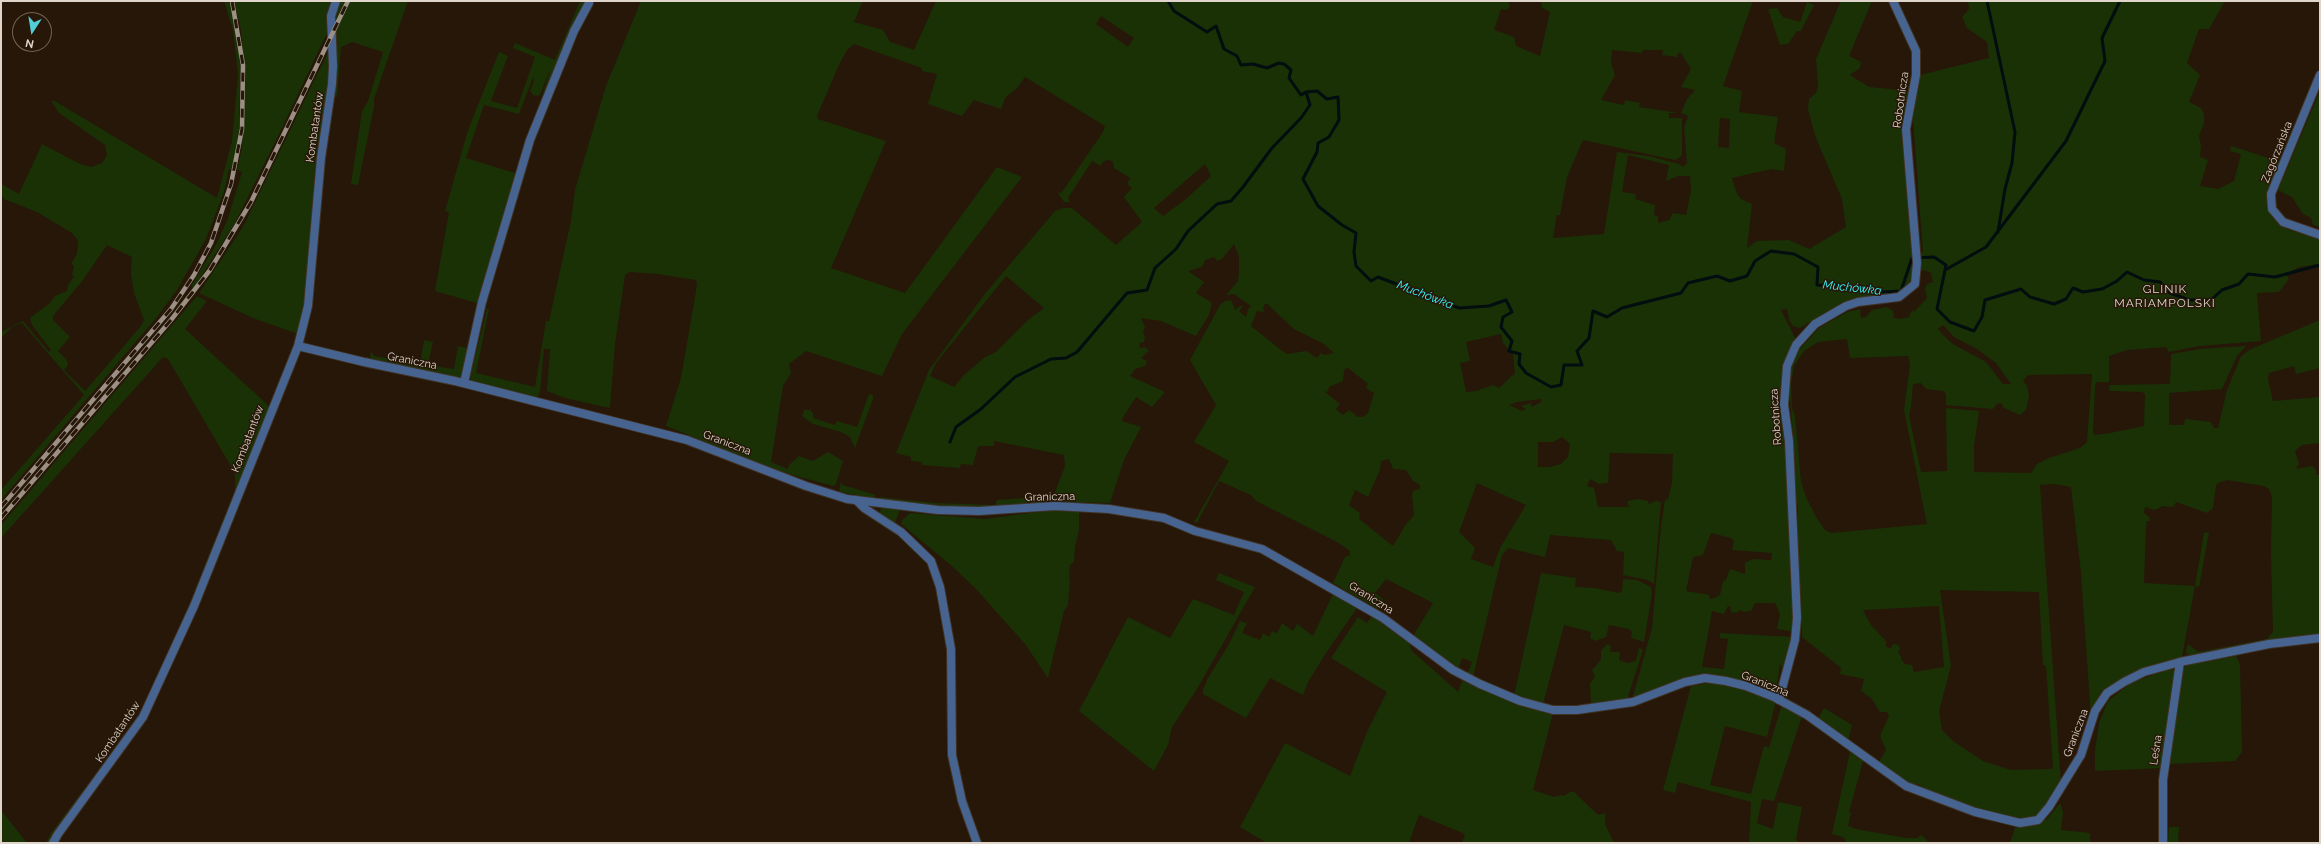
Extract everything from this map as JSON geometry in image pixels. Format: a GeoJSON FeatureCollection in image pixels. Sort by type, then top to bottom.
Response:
{"type":"FeatureCollection","features":[{"type":"Feature","properties":{"kind":"street","name":"Kombatantów"},"geometry":{"type":"LineString","coordinates":[[53,843],[143,717],[194,606],[298,346],[308,306],[320,158],[333,66],[331,16],[336,1]]}},
{"type":"Feature","properties":{"kind":"street","name":"Robotnicza"},"geometry":{"type":"LineString","coordinates":[[1779,700],[1795,640],[1797,618],[1789,441],[1784,405],[1787,366],[1796,345],[1815,324],[1846,306],[1858,302],[1899,297],[1915,284],[1917,263],[1906,129],[1916,76],[1916,51],[1893,1]]}},
{"type":"Feature","properties":{"kind":"street"},"geometry":{"type":"LineString","coordinates":[[464,383],[482,302],[530,140],[574,31],[589,3]]}},
{"type":"Feature","properties":{"kind":"street","name":"Zagórzańska"},"geometry":{"type":"LineString","coordinates":[[2320,75],[2271,194],[2272,209],[2283,222],[2320,235]]}},
{"type":"Feature","properties":{"kind":"street","name":"Graniczna"},"geometry":{"type":"LineString","coordinates":[[298,346],[364,362],[464,383],[687,440],[806,486],[856,500],[938,510],[980,511],[1055,506],[1109,509],[1164,518],[1195,531],[1262,549],[1383,618],[1462,675],[1520,701],[1553,710],[1577,710],[1630,703],[1685,682],[1705,678],[1746,686],[1779,700],[1807,715],[1906,786],[1976,812],[2020,823],[2038,820],[2063,787],[2082,755],[2095,711],[2106,693],[2144,672],[2180,662],[2269,644],[2320,638]]}},
{"type":"Feature","properties":{"kind":"street"},"geometry":{"type":"LineString","coordinates":[[856,500],[864,508],[901,532],[931,561],[940,587],[951,649],[952,755],[962,801],[977,843]]}},
{"type":"Feature","properties":{"kind":"street","name":"Leśna"},"geometry":{"type":"LineString","coordinates":[[2163,843],[2163,780],[2180,662]]}},
{"type":"Feature","properties":{"kind":"green space"},"geometry":{"type":"Polygon","coordinates":[[[224,1],[231,3],[241,59],[239,131],[233,169],[229,169],[224,192],[206,239],[177,290],[157,317],[1,500],[1,490],[84,395],[22,323],[12,327],[1,338],[1,332],[23,321],[49,352],[51,350],[32,325],[30,318],[50,303],[55,296],[67,291],[68,285],[74,276],[72,275],[74,266],[71,264],[77,254],[78,240],[72,233],[37,212],[4,199],[1,195],[1,184],[19,194],[42,144],[80,164],[91,167],[102,163],[107,155],[105,145],[59,113],[52,102],[53,100],[217,198],[232,141],[238,74],[233,30],[224,1]],[[107,245],[83,280],[53,316],[53,320],[70,337],[58,351],[67,360],[68,365],[64,370],[85,391],[141,326],[144,320],[134,293],[131,273],[132,257],[107,245]]]}},
{"type":"Feature","properties":{"kind":"green space"},"geometry":{"type":"Polygon","coordinates":[[[234,1],[332,2],[327,19],[327,33],[282,128],[235,223],[194,288],[191,286],[217,243],[228,218],[242,172],[237,170],[242,148],[245,79],[241,30],[234,1]]]}},
{"type":"Feature","properties":{"kind":"green space"},"geometry":{"type":"Polygon","coordinates":[[[340,1],[346,1],[335,24],[337,11],[340,1]]]}},
{"type":"Feature","properties":{"kind":"green space"},"geometry":{"type":"Polygon","coordinates":[[[351,1],[408,1],[374,99],[374,107],[358,185],[351,184],[362,111],[368,101],[383,52],[352,42],[341,47],[337,97],[334,97],[337,58],[335,35],[337,32],[335,32],[351,1]]]}},
{"type":"Feature","properties":{"kind":"green space"},"geometry":{"type":"Polygon","coordinates":[[[580,1],[588,1],[535,120],[551,67],[540,95],[537,96],[533,95],[530,90],[533,84],[534,75],[519,114],[484,105],[466,158],[518,174],[480,304],[435,291],[449,212],[445,211],[468,130],[499,52],[508,56],[491,101],[517,108],[535,57],[513,48],[515,43],[555,60],[580,1]]]}},
{"type":"Feature","properties":{"kind":"green space"},"geometry":{"type":"Polygon","coordinates":[[[641,1],[863,1],[854,22],[883,30],[890,42],[914,50],[936,1],[1508,1],[1510,7],[1507,10],[1501,9],[1494,30],[1514,37],[1516,46],[1540,56],[1550,12],[1542,8],[1541,1],[1753,1],[1723,86],[1742,91],[1739,112],[1778,117],[1774,143],[1786,149],[1784,171],[1771,169],[1732,178],[1737,194],[1741,199],[1752,204],[1747,248],[1757,241],[1789,240],[1809,249],[1846,227],[1842,199],[1816,138],[1808,110],[1809,99],[1816,93],[1818,86],[1816,59],[1841,1],[1872,1],[1849,56],[1861,62],[1860,68],[1850,75],[1869,87],[1911,91],[1906,129],[1916,254],[1923,252],[1913,120],[1920,75],[1989,58],[1987,42],[1967,28],[1962,17],[1969,9],[1968,1],[2225,1],[2209,29],[2199,29],[2187,63],[2200,75],[2189,102],[2201,108],[2204,114],[2204,123],[2199,136],[2201,145],[2200,157],[2208,160],[2200,186],[2218,189],[2234,181],[2241,154],[2230,151],[2231,146],[2281,162],[2267,189],[2267,206],[2272,217],[2278,224],[2289,230],[2320,239],[2320,264],[2299,267],[2286,274],[2289,279],[2279,292],[2257,293],[2261,341],[2199,346],[2169,352],[2166,347],[2127,350],[2109,356],[2109,382],[2097,382],[2095,385],[2093,433],[2095,435],[2110,433],[2144,426],[2145,394],[2142,392],[2110,391],[2109,385],[2170,384],[2171,354],[2200,349],[2246,346],[2237,356],[2222,389],[2169,393],[2169,425],[2184,425],[2185,419],[2211,422],[2214,428],[2218,428],[2227,390],[2241,356],[2251,349],[2320,320],[2320,368],[2296,374],[2294,366],[2269,373],[2268,379],[2273,401],[2320,397],[2320,443],[2302,445],[2295,451],[2299,464],[2296,469],[2312,466],[2317,471],[2316,475],[2320,475],[2320,636],[2192,656],[2187,654],[2186,651],[2188,644],[2198,652],[2267,639],[2273,632],[2271,554],[2272,497],[2269,489],[2264,486],[2228,480],[2220,482],[2216,485],[2213,508],[2207,513],[2176,502],[2174,506],[2163,506],[2155,510],[2145,507],[2144,513],[2149,517],[2150,521],[2147,521],[2146,528],[2144,583],[2195,586],[2182,657],[2143,669],[2117,682],[2091,718],[2081,573],[2071,487],[2054,484],[2040,485],[2061,784],[2041,813],[2025,819],[1962,805],[1923,790],[1923,787],[1917,784],[1912,785],[1880,765],[1879,762],[1886,750],[1880,736],[1889,716],[1887,712],[1880,712],[1872,699],[1861,691],[1864,679],[1840,674],[1841,668],[1802,637],[1802,612],[1798,556],[1798,506],[1795,501],[1795,461],[1789,385],[1792,366],[1799,350],[1819,328],[1847,312],[1860,309],[1861,318],[1866,317],[1872,310],[1887,307],[1893,311],[1894,318],[1901,319],[1909,317],[1912,310],[1914,312],[1927,298],[1925,289],[1927,284],[1933,282],[1931,273],[1924,270],[1914,270],[1910,284],[1898,293],[1852,302],[1845,301],[1800,328],[1793,326],[1789,320],[1787,309],[1781,310],[1795,338],[1786,365],[1786,434],[1795,632],[1777,629],[1780,614],[1775,603],[1755,603],[1751,611],[1744,612],[1741,610],[1736,613],[1731,612],[1730,606],[1728,606],[1724,614],[1712,611],[1702,667],[1724,669],[1728,639],[1720,638],[1720,633],[1794,637],[1787,668],[1782,668],[1780,664],[1776,691],[1757,685],[1708,676],[1636,698],[1633,696],[1652,628],[1661,526],[1665,500],[1668,499],[1672,483],[1673,454],[1610,453],[1608,483],[1599,484],[1590,479],[1587,486],[1594,488],[1598,507],[1630,507],[1627,504],[1628,501],[1638,499],[1648,501],[1649,504],[1656,501],[1661,502],[1654,584],[1648,580],[1623,575],[1624,552],[1617,551],[1611,540],[1550,535],[1545,557],[1508,548],[1502,555],[1473,677],[1467,675],[1472,662],[1462,658],[1458,670],[1415,636],[1415,633],[1433,603],[1386,579],[1375,593],[1383,599],[1383,602],[1378,602],[1380,610],[1333,583],[1345,557],[1350,555],[1350,551],[1337,542],[1256,501],[1251,495],[1219,481],[1197,523],[1194,522],[1229,461],[1194,442],[1216,405],[1190,360],[1220,305],[1225,301],[1231,300],[1235,310],[1240,306],[1243,306],[1239,311],[1246,317],[1248,309],[1251,306],[1234,294],[1226,295],[1238,281],[1239,256],[1234,244],[1222,259],[1217,261],[1214,257],[1205,260],[1202,267],[1188,271],[1204,282],[1196,293],[1212,303],[1209,315],[1196,336],[1161,321],[1141,318],[1145,327],[1143,332],[1145,338],[1144,342],[1140,343],[1139,348],[1145,347],[1149,351],[1141,358],[1147,361],[1145,366],[1135,369],[1130,376],[1165,392],[1152,407],[1136,397],[1122,419],[1122,421],[1141,427],[1124,460],[1110,503],[1057,502],[1031,505],[1031,498],[1054,495],[1065,466],[1064,455],[994,441],[994,446],[978,446],[973,465],[961,464],[960,468],[922,465],[922,462],[911,461],[911,457],[896,453],[929,370],[984,295],[1055,211],[1064,208],[1072,208],[1116,245],[1142,222],[1124,197],[1132,188],[1127,184],[1130,178],[1114,168],[1113,162],[1110,160],[1104,161],[1100,166],[1092,161],[1068,198],[1070,202],[1064,202],[1058,193],[1062,192],[1103,132],[1105,126],[1025,77],[1017,88],[1005,98],[1001,109],[974,100],[962,116],[928,104],[937,74],[922,71],[922,68],[854,44],[847,50],[838,67],[817,116],[818,119],[886,141],[831,268],[905,293],[997,167],[1022,177],[902,334],[882,376],[806,351],[789,364],[791,373],[783,386],[771,462],[788,469],[789,465],[799,456],[813,461],[828,452],[843,461],[836,484],[833,486],[782,472],[666,426],[681,378],[697,285],[696,280],[658,274],[630,272],[625,275],[615,344],[610,408],[565,398],[547,391],[550,349],[544,349],[540,392],[537,398],[472,382],[470,377],[487,309],[489,309],[476,373],[535,387],[546,321],[549,321],[571,221],[575,190],[606,86],[641,1]],[[1101,16],[1096,24],[1128,47],[1134,38],[1101,16]],[[1612,50],[1611,63],[1615,75],[1601,100],[1624,105],[1625,100],[1640,103],[1639,107],[1679,113],[1669,113],[1669,118],[1682,118],[1682,156],[1675,160],[1583,140],[1567,177],[1560,215],[1557,215],[1553,238],[1604,234],[1617,152],[1648,156],[1679,164],[1683,167],[1687,163],[1684,128],[1688,116],[1681,113],[1687,99],[1695,90],[1681,87],[1691,69],[1681,53],[1678,53],[1677,57],[1662,55],[1663,50],[1643,50],[1642,53],[1612,50]],[[1720,118],[1718,147],[1729,148],[1730,119],[1720,118]],[[1628,155],[1622,192],[1636,194],[1635,199],[1655,205],[1654,215],[1658,216],[1658,223],[1669,220],[1673,213],[1686,215],[1691,191],[1690,176],[1678,176],[1666,181],[1669,165],[1628,155]],[[1205,164],[1154,208],[1163,216],[1186,199],[1211,176],[1205,164]],[[1006,276],[936,363],[930,376],[954,387],[964,375],[985,357],[996,352],[1028,320],[1044,308],[1006,276]],[[1266,303],[1263,307],[1264,312],[1257,311],[1251,326],[1287,354],[1306,351],[1317,358],[1321,353],[1324,355],[1334,353],[1324,344],[1294,329],[1266,303]],[[1943,325],[1938,329],[1953,344],[1986,362],[2003,384],[2011,384],[1996,363],[1977,349],[1954,337],[1943,325]],[[1501,334],[1466,342],[1470,361],[1460,363],[1466,392],[1476,391],[1493,385],[1499,388],[1515,373],[1513,354],[1503,343],[1501,334]],[[1847,339],[1818,342],[1804,351],[1794,366],[1791,384],[1792,408],[1795,416],[1801,482],[1806,497],[1816,517],[1825,530],[1831,533],[1927,524],[1904,410],[1910,365],[1908,356],[1850,358],[1847,339]],[[1347,367],[1344,371],[1343,381],[1329,387],[1328,391],[1325,392],[1340,404],[1336,409],[1343,415],[1349,410],[1358,417],[1363,417],[1368,413],[1374,393],[1366,388],[1368,384],[1347,367]],[[2092,374],[2028,375],[2023,381],[2027,386],[2029,396],[2026,410],[2020,415],[2004,408],[2002,404],[1998,403],[1993,409],[1946,405],[1946,395],[1944,391],[1926,389],[1921,383],[1913,384],[1909,416],[1921,472],[1947,471],[1946,408],[1979,411],[1974,446],[1974,472],[2031,473],[2037,464],[2049,458],[2080,448],[2087,442],[2092,374]],[[1541,399],[1517,402],[1509,405],[1522,411],[1526,409],[1521,406],[1531,403],[1532,407],[1541,402],[1541,399]],[[1562,437],[1553,442],[1538,442],[1538,467],[1550,467],[1561,464],[1568,457],[1570,444],[1562,437]],[[1389,459],[1381,461],[1380,470],[1368,497],[1355,490],[1349,505],[1360,513],[1359,519],[1393,546],[1406,524],[1414,515],[1412,495],[1414,490],[1420,489],[1420,485],[1413,481],[1406,470],[1393,469],[1389,459]],[[1477,483],[1459,532],[1475,548],[1471,559],[1493,567],[1500,548],[1526,505],[1477,483]],[[1711,533],[1703,555],[1693,557],[1686,591],[1709,595],[1710,599],[1712,599],[1720,595],[1723,581],[1726,580],[1730,569],[1745,574],[1745,563],[1753,559],[1771,560],[1772,553],[1732,550],[1734,541],[1731,538],[1711,533]],[[1940,590],[1951,666],[1939,711],[1942,730],[1953,741],[1983,761],[2011,770],[2053,768],[2046,666],[2043,665],[2039,592],[1940,590]],[[1939,606],[1863,610],[1871,625],[1886,641],[1886,646],[1890,649],[1893,644],[1898,645],[1900,648],[1898,653],[1901,656],[1901,659],[1905,664],[1912,665],[1914,672],[1944,667],[1939,606]]]}},
{"type":"Feature","properties":{"kind":"green space"},"geometry":{"type":"Polygon","coordinates":[[[1807,2],[1814,5],[1801,31],[1797,31],[1788,44],[1780,45],[1768,9],[1777,8],[1783,17],[1800,22],[1807,2]]]}},
{"type":"Feature","properties":{"kind":"green space"},"geometry":{"type":"Polygon","coordinates":[[[329,50],[327,87],[315,166],[311,235],[304,309],[298,334],[253,318],[199,293],[243,227],[329,50]]]}},
{"type":"Feature","properties":{"kind":"green space"},"geometry":{"type":"Polygon","coordinates":[[[2320,91],[2320,227],[2313,225],[2311,218],[2303,214],[2292,197],[2278,190],[2320,91]]]}},
{"type":"Feature","properties":{"kind":"green space"},"geometry":{"type":"Polygon","coordinates":[[[197,296],[207,301],[185,329],[270,407],[198,589],[196,587],[235,491],[235,473],[168,359],[163,357],[1,538],[1,525],[197,296]]]}},
{"type":"Feature","properties":{"kind":"green space"},"geometry":{"type":"Polygon","coordinates":[[[424,340],[433,342],[428,364],[441,367],[454,369],[458,346],[471,349],[465,377],[460,379],[383,363],[371,359],[370,356],[371,351],[374,356],[420,364],[424,340]]]}},
{"type":"Feature","properties":{"kind":"green space"},"geometry":{"type":"Polygon","coordinates":[[[869,394],[873,395],[873,399],[855,448],[850,437],[841,432],[813,424],[802,416],[804,410],[810,410],[813,413],[813,418],[835,425],[837,421],[857,427],[869,394]]]}},
{"type":"Feature","properties":{"kind":"green space"},"geometry":{"type":"Polygon","coordinates":[[[841,481],[843,485],[876,495],[874,498],[839,492],[841,481]]]}},
{"type":"Feature","properties":{"kind":"green space"},"geometry":{"type":"Polygon","coordinates":[[[880,497],[935,503],[995,505],[997,500],[1027,498],[1027,504],[1026,507],[953,509],[880,499],[880,497]]]}},
{"type":"Feature","properties":{"kind":"green space"},"geometry":{"type":"Polygon","coordinates":[[[886,507],[900,509],[895,523],[880,513],[881,508],[886,507]]]}},
{"type":"Feature","properties":{"kind":"green space"},"geometry":{"type":"Polygon","coordinates":[[[1053,510],[1077,510],[1079,512],[1079,530],[1075,547],[1074,562],[1070,565],[1068,605],[1064,611],[1048,678],[1025,644],[976,589],[953,567],[901,524],[902,520],[910,513],[985,519],[1053,510]]]}},
{"type":"Feature","properties":{"kind":"green space"},"geometry":{"type":"Polygon","coordinates":[[[2209,532],[2199,587],[2195,586],[2204,533],[2209,532]]]}},
{"type":"Feature","properties":{"kind":"green space"},"geometry":{"type":"Polygon","coordinates":[[[1219,573],[1255,587],[1197,689],[1172,727],[1168,745],[1154,771],[1079,711],[1128,617],[1170,638],[1193,599],[1234,615],[1244,592],[1216,580],[1219,573]]]}},
{"type":"Feature","properties":{"kind":"green space"},"geometry":{"type":"Polygon","coordinates":[[[1541,573],[1576,578],[1575,587],[1595,588],[1618,593],[1622,591],[1623,579],[1637,580],[1651,587],[1652,593],[1644,642],[1631,638],[1632,632],[1629,629],[1609,625],[1606,637],[1596,641],[1590,638],[1591,632],[1564,625],[1543,704],[1514,696],[1541,573]]]}},
{"type":"Feature","properties":{"kind":"green space"},"geometry":{"type":"Polygon","coordinates":[[[1333,594],[1357,608],[1308,682],[1303,695],[1270,678],[1246,718],[1203,694],[1208,678],[1229,644],[1240,621],[1247,623],[1242,633],[1260,640],[1263,633],[1269,637],[1272,631],[1277,633],[1282,623],[1293,631],[1297,624],[1313,636],[1333,594]]]}},
{"type":"Feature","properties":{"kind":"green space"},"geometry":{"type":"Polygon","coordinates":[[[1374,613],[1410,641],[1411,650],[1458,692],[1462,681],[1511,702],[1553,713],[1533,790],[1554,797],[1561,795],[1564,796],[1570,792],[1574,792],[1598,815],[1605,813],[1605,824],[1614,843],[1462,843],[1465,834],[1419,815],[1409,843],[1267,843],[1240,827],[1285,743],[1350,776],[1367,732],[1387,692],[1331,658],[1358,617],[1367,623],[1374,613]]]}},
{"type":"Feature","properties":{"kind":"green space"},"geometry":{"type":"Polygon","coordinates":[[[1607,644],[1611,646],[1610,652],[1620,652],[1619,660],[1627,663],[1636,661],[1639,648],[1643,650],[1627,700],[1587,705],[1591,702],[1590,683],[1595,677],[1592,670],[1601,660],[1601,651],[1607,644]]]}},
{"type":"Feature","properties":{"kind":"green space"},"geometry":{"type":"Polygon","coordinates":[[[2236,656],[2240,664],[2242,752],[2235,761],[2169,764],[2184,668],[2189,664],[2236,656]]]}},
{"type":"Feature","properties":{"kind":"green space"},"geometry":{"type":"Polygon","coordinates":[[[2169,669],[2174,670],[2175,674],[2163,768],[2095,771],[2095,751],[2099,723],[2108,701],[2131,683],[2169,669]]]}},
{"type":"Feature","properties":{"kind":"green space"},"geometry":{"type":"Polygon","coordinates":[[[1708,683],[1742,687],[1776,701],[1767,737],[1725,726],[1710,785],[1751,794],[1764,746],[1769,748],[1781,707],[1785,706],[1802,716],[1774,801],[1762,799],[1757,823],[1773,829],[1778,802],[1802,807],[1796,840],[1800,843],[1749,843],[1751,802],[1678,782],[1675,793],[1663,790],[1691,686],[1708,683]]]}},
{"type":"Feature","properties":{"kind":"green space"},"geometry":{"type":"Polygon","coordinates":[[[148,699],[136,722],[51,843],[46,843],[51,833],[134,723],[148,699]]]}},
{"type":"Feature","properties":{"kind":"green space"},"geometry":{"type":"Polygon","coordinates":[[[1824,708],[1852,725],[1848,741],[1818,719],[1824,708]]]}},
{"type":"Feature","properties":{"kind":"green space"},"geometry":{"type":"Polygon","coordinates":[[[1850,752],[1863,761],[1849,812],[1851,813],[1848,826],[1856,829],[1906,838],[1917,838],[1921,835],[1927,840],[1926,843],[1847,843],[1843,837],[1832,834],[1850,752]]]}},
{"type":"Feature","properties":{"kind":"green space"},"geometry":{"type":"Polygon","coordinates":[[[2060,803],[2063,812],[2061,830],[2090,833],[2090,843],[2010,843],[2016,825],[2039,823],[2047,819],[2060,803]]]}},
{"type":"Feature","properties":{"kind":"green space"},"geometry":{"type":"Polygon","coordinates":[[[1,810],[27,843],[1,843],[1,810]]]}},
{"type":"Feature","properties":{"kind":"green space"},"geometry":{"type":"Polygon","coordinates":[[[2169,827],[2179,827],[2178,843],[2168,843],[2169,827]]]}},
{"type":"Feature","properties":{"kind":"waterway","name":"Muchówka"},"geometry":{"type":"LineString","coordinates":[[1168,1],[1174,11],[1207,32],[1216,26],[1224,49],[1237,56],[1241,65],[1253,64],[1267,68],[1279,63],[1284,64],[1291,70],[1289,78],[1301,95],[1306,92],[1317,91],[1327,99],[1338,97],[1339,120],[1329,137],[1318,143],[1317,152],[1303,179],[1318,206],[1342,225],[1356,233],[1354,252],[1356,266],[1371,281],[1378,277],[1459,308],[1489,306],[1506,300],[1512,312],[1503,317],[1501,327],[1512,341],[1509,351],[1520,354],[1519,364],[1526,373],[1551,387],[1561,385],[1564,365],[1582,365],[1577,351],[1589,338],[1593,311],[1607,317],[1622,308],[1681,293],[1688,283],[1717,276],[1730,281],[1747,276],[1755,261],[1771,251],[1794,254],[1818,267],[1817,285],[1858,287],[1884,292],[1901,291],[1912,258],[1934,257],[1946,265],[1937,309],[1950,322],[1974,331],[1982,317],[1985,300],[2021,289],[2030,297],[2054,304],[2066,299],[2073,288],[2083,292],[2102,289],[2117,281],[2127,272],[2144,280],[2160,282],[2170,293],[2189,300],[2211,300],[2222,290],[2239,284],[2248,274],[2275,277],[2320,265]]}},
{"type":"Feature","properties":{"kind":"waterway"},"geometry":{"type":"LineString","coordinates":[[1987,1],[2015,132],[2012,163],[2005,189],[1998,232]]}},
{"type":"Feature","properties":{"kind":"waterway"},"geometry":{"type":"LineString","coordinates":[[1945,270],[1986,247],[2066,141],[2105,61],[2102,38],[2120,1]]}},
{"type":"Feature","properties":{"kind":"waterway"},"geometry":{"type":"LineString","coordinates":[[950,442],[956,427],[981,409],[1015,377],[1051,359],[1066,358],[1077,352],[1127,293],[1147,290],[1155,268],[1176,249],[1188,231],[1217,204],[1231,201],[1272,148],[1301,118],[1310,105],[1306,92]]}},
{"type":"Feature","properties":{"kind":"railway"},"geometry":{"type":"LineString","coordinates":[[1,507],[171,309],[194,275],[211,243],[231,184],[242,129],[243,65],[232,1]]}},
{"type":"Feature","properties":{"kind":"railway"},"geometry":{"type":"LineString","coordinates":[[1,518],[171,320],[210,270],[251,202],[348,1]]}},
{"type":"Feature","properties":{"kind":"district","name":"GLINIK MARIAMPOLSKI"},"geometry":{"type":"Point","coordinates":[2165,296]}}]}
